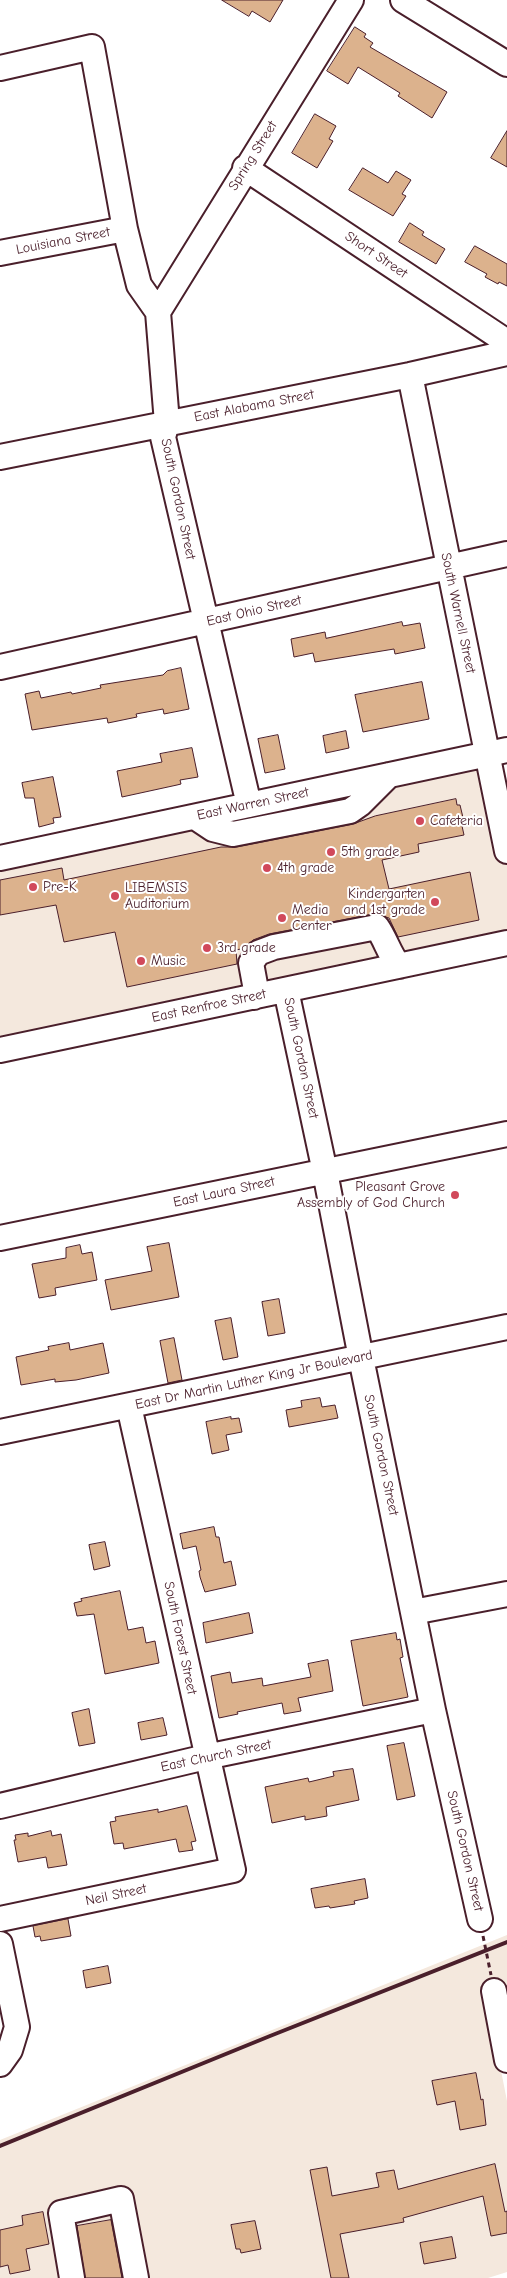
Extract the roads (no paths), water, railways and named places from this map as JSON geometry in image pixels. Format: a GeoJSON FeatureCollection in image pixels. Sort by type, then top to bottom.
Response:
{"type":"FeatureCollection","features":[{"type":"Feature","properties":{"kind":"street","name":"Spring Street"},"geometry":{"type":"LineString","coordinates":[[158,312],[245,168],[351,0]]}},
{"type":"Feature","properties":{"kind":"street"},"geometry":{"type":"LineString","coordinates":[[403,0],[507,64]]}},
{"type":"Feature","properties":{"kind":"street"},"geometry":{"type":"LineString","coordinates":[[0,68],[92,47],[125,229],[139,285],[158,312]]}},
{"type":"Feature","properties":{"kind":"street","name":"Short Street"},"geometry":{"type":"LineString","coordinates":[[245,168],[507,342]]}},
{"type":"Feature","properties":{"kind":"street","name":"Louisiana Street"},"geometry":{"type":"LineString","coordinates":[[0,253],[125,229]]}},
{"type":"Feature","properties":{"kind":"street","name":"South Gordon Street"},"geometry":{"type":"LineString","coordinates":[[158,312],[167,423],[163,437],[249,805]]}},
{"type":"Feature","properties":{"kind":"street","name":"East Alabama Street"},"geometry":{"type":"LineString","coordinates":[[0,457],[410,375],[507,353]]}},
{"type":"Feature","properties":{"kind":"street","name":"South Warnell Street"},"geometry":{"type":"LineString","coordinates":[[410,375],[449,566],[497,752],[507,851]]}},
{"type":"Feature","properties":{"kind":"street","name":"East Ohio Street"},"geometry":{"type":"LineString","coordinates":[[0,667],[507,554]]}},
{"type":"Feature","properties":{"kind":"street","name":"East Warren Street"},"geometry":{"type":"LineString","coordinates":[[0,858],[497,752]]}},
{"type":"Feature","properties":{"kind":"street"},"geometry":{"type":"LineString","coordinates":[[194,816],[213,829],[233,834],[350,811],[360,804],[389,775]]}},
{"type":"Feature","properties":{"kind":"street"},"geometry":{"type":"LineString","coordinates":[[254,997],[256,990],[251,964],[258,953],[274,947],[377,927],[384,938],[389,954],[399,966]]}},
{"type":"Feature","properties":{"kind":"street","name":"East Renfroe Street"},"geometry":{"type":"LineString","coordinates":[[0,1050],[507,944]]}},
{"type":"Feature","properties":{"kind":"street","name":"South Gordon Street"},"geometry":{"type":"LineString","coordinates":[[286,990],[325,1172],[433,1710],[480,1919]]}},
{"type":"Feature","properties":{"kind":"street","name":"East Laura Street"},"geometry":{"type":"LineString","coordinates":[[0,1238],[507,1134]]}},
{"type":"Feature","properties":{"kind":"street","name":"East Dr Martin Luther King Jr Boulevard"},"geometry":{"type":"LineString","coordinates":[[0,1432],[507,1327]]}},
{"type":"Feature","properties":{"kind":"street","name":"South Forest Street"},"geometry":{"type":"LineString","coordinates":[[129,1406],[232,1870]]}},
{"type":"Feature","properties":{"kind":"street"},"geometry":{"type":"LineString","coordinates":[[413,1612],[507,1594]]}},
{"type":"Feature","properties":{"kind":"street","name":"East Church Street"},"geometry":{"type":"LineString","coordinates":[[0,1806],[206,1757],[433,1710]]}},
{"type":"Feature","properties":{"kind":"street","name":"Neil Street"},"geometry":{"type":"LineString","coordinates":[[0,1919],[232,1870]]}},
{"type":"Feature","properties":{"kind":"street"},"geometry":{"type":"LineString","coordinates":[[0,1944],[17,2027],[5,2057]]}},
{"type":"Feature","properties":{"kind":"street"},"geometry":{"type":"LineString","coordinates":[[494,1991],[507,2060]]}},
{"type":"Feature","properties":{"kind":"street"},"geometry":{"type":"LineString","coordinates":[[72,2278],[61,2213],[122,2200],[136,2278]]}},
{"type":"Feature","properties":{"kind":"railway"},"geometry":{"type":"LineString","coordinates":[[0,2146],[507,1942]]}},
{"type":"Feature","properties":{"kind":"place","name":"Cafeteria"},"geometry":{"type":"Point","coordinates":[420,821]}},
{"type":"Feature","properties":{"kind":"place","name":"5th grade"},"geometry":{"type":"Point","coordinates":[331,852]}},
{"type":"Feature","properties":{"kind":"place","name":"4th grade"},"geometry":{"type":"Point","coordinates":[267,868]}},
{"type":"Feature","properties":{"kind":"place","name":"Pre-K"},"geometry":{"type":"Point","coordinates":[33,887]}},
{"type":"Feature","properties":{"kind":"place","name":"LIBEMSIS Auditorium"},"geometry":{"type":"Point","coordinates":[115,896]}},
{"type":"Feature","properties":{"kind":"place","name":"Kindergarten and 1st grade"},"geometry":{"type":"Point","coordinates":[435,902]}},
{"type":"Feature","properties":{"kind":"place","name":"Media Center"},"geometry":{"type":"Point","coordinates":[282,918]}},
{"type":"Feature","properties":{"kind":"place","name":"3rd grade"},"geometry":{"type":"Point","coordinates":[207,948]}},
{"type":"Feature","properties":{"kind":"place","name":"Music"},"geometry":{"type":"Point","coordinates":[141,961]}},
{"type":"Feature","properties":{"kind":"place","name":"Pleasant Grove Assembly of God Church"},"geometry":{"type":"Point","coordinates":[455,1195]}}]}
